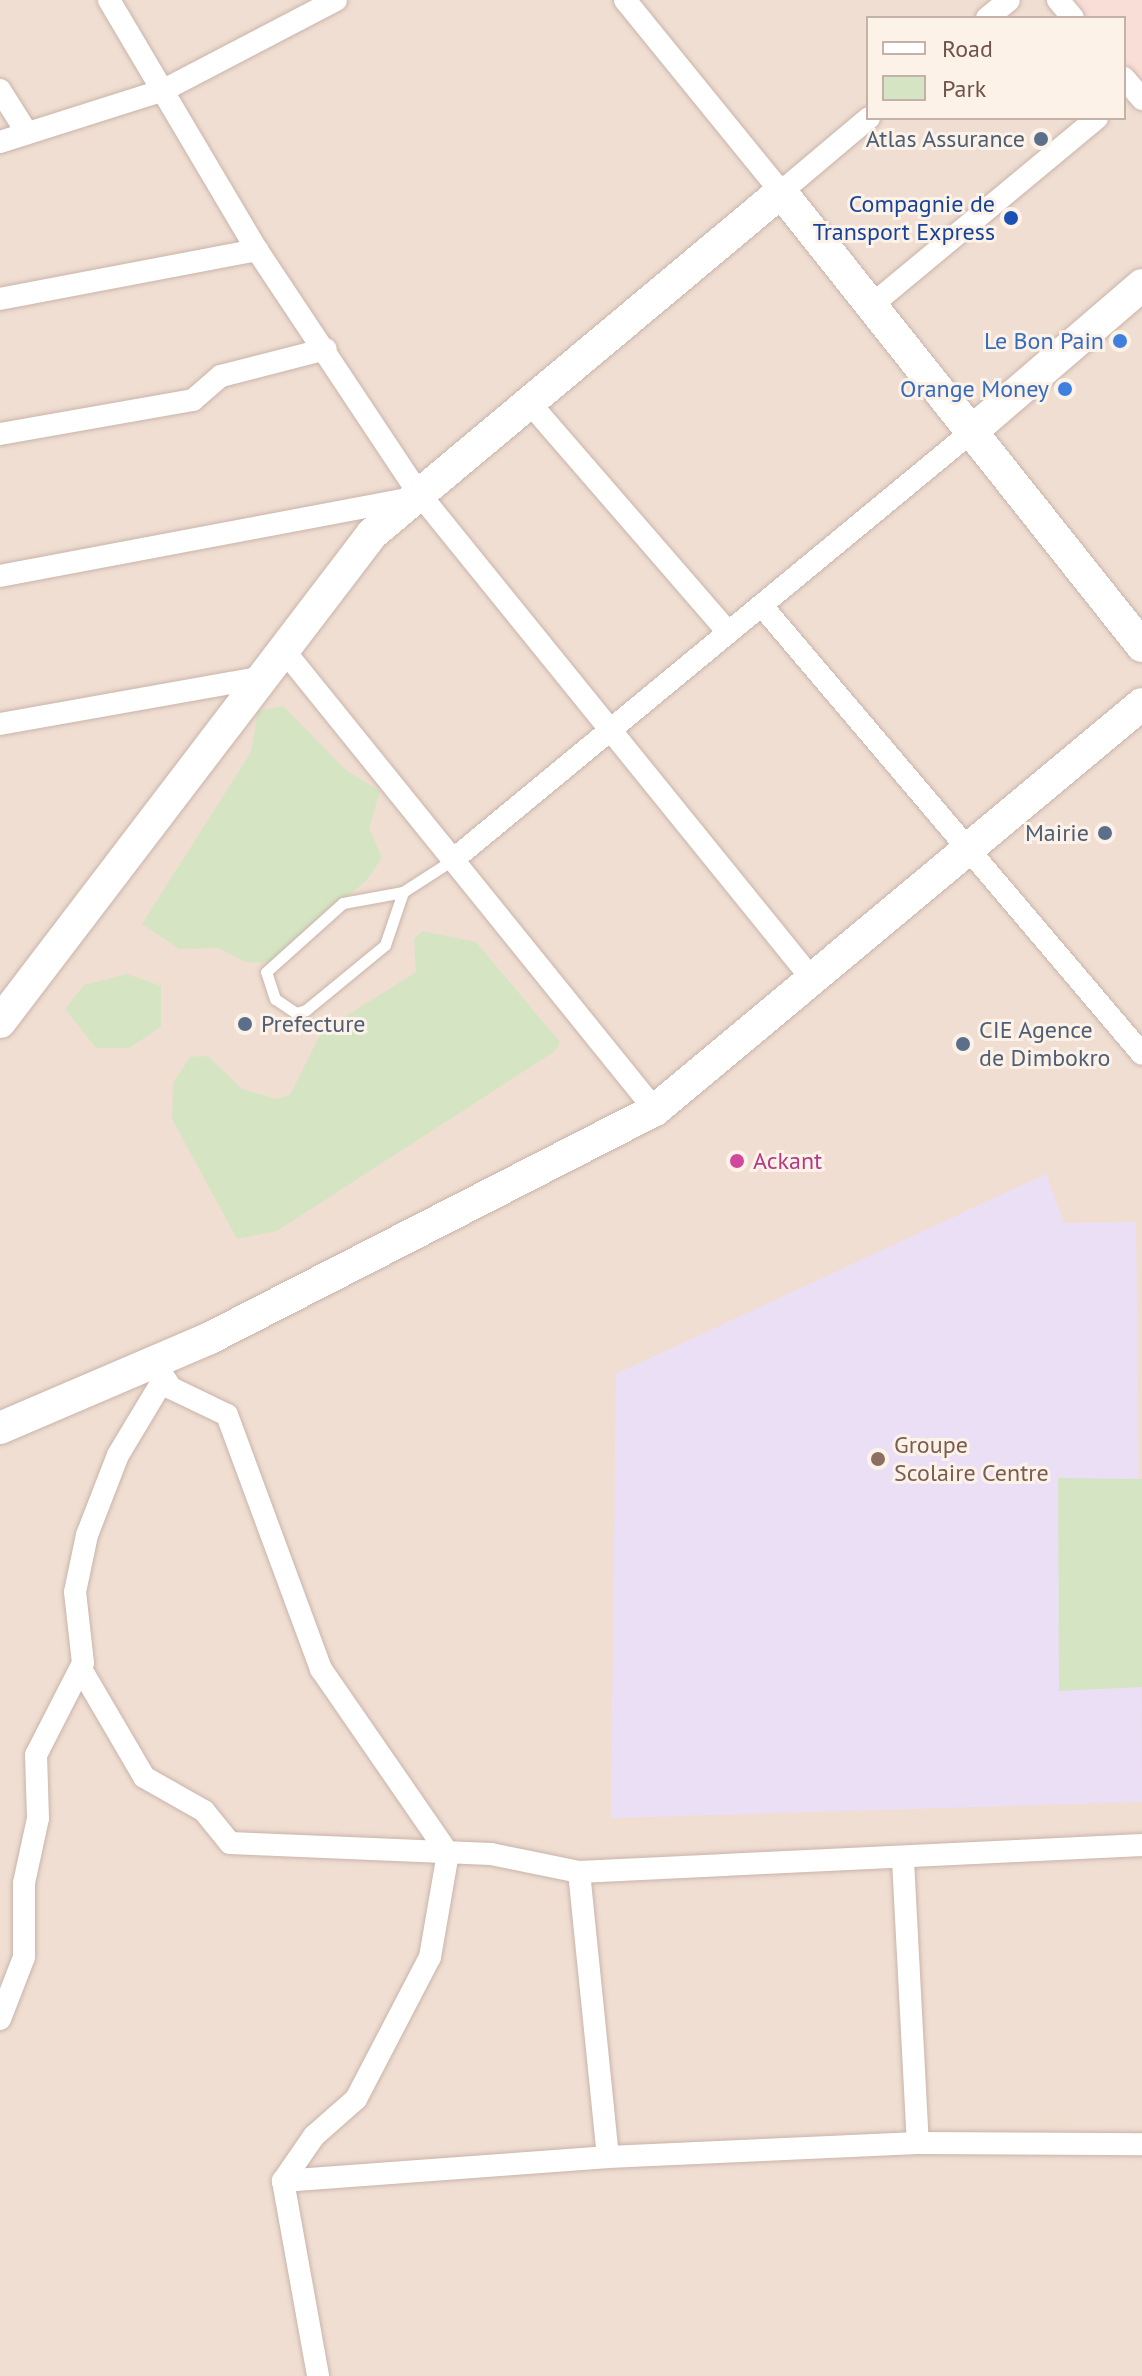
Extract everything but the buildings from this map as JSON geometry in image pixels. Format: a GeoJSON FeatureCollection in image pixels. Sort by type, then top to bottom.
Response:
{"type":"FeatureCollection","features":[{"type":"Feature","properties":{"kind":"main road"},"geometry":{"type":"LineString","coordinates":[[0,1022],[282,648],[412,495],[781,192],[1142,646]]}},
{"type":"Feature","properties":{"kind":"main road"},"geometry":{"type":"LineString","coordinates":[[970,433],[1142,285]]}},
{"type":"Feature","properties":{"kind":"main road"},"geometry":{"type":"LineString","coordinates":[[0,1428],[159,1372],[655,1110],[1142,704]]}},
{"type":"Feature","properties":{"kind":"street"},"geometry":{"type":"LineString","coordinates":[[109,0],[257,250],[326,349],[412,495],[812,979]]}},
{"type":"Feature","properties":{"kind":"street"},"geometry":{"type":"LineString","coordinates":[[0,142],[164,90],[336,0]]}},
{"type":"Feature","properties":{"kind":"street"},"geometry":{"type":"LineString","coordinates":[[625,0],[781,192],[867,120]]}},
{"type":"Feature","properties":{"kind":"street"},"geometry":{"type":"LineString","coordinates":[[989,16],[1009,0]]}},
{"type":"Feature","properties":{"kind":"street"},"geometry":{"type":"LineString","coordinates":[[1058,0],[1071,16]]}},
{"type":"Feature","properties":{"kind":"street"},"geometry":{"type":"LineString","coordinates":[[0,90],[27,133]]}},
{"type":"Feature","properties":{"kind":"street"},"geometry":{"type":"LineString","coordinates":[[873,304],[1095,120]]}},
{"type":"Feature","properties":{"kind":"street"},"geometry":{"type":"LineString","coordinates":[[0,299],[257,250]]}},
{"type":"Feature","properties":{"kind":"street"},"geometry":{"type":"LineString","coordinates":[[0,434],[193,400],[221,376],[326,349]]}},
{"type":"Feature","properties":{"kind":"street"},"geometry":{"type":"LineString","coordinates":[[527,400],[727,631]]}},
{"type":"Feature","properties":{"kind":"street"},"geometry":{"type":"LineString","coordinates":[[454,859],[970,433]]}},
{"type":"Feature","properties":{"kind":"street"},"geometry":{"type":"LineString","coordinates":[[0,576],[412,495]]}},
{"type":"Feature","properties":{"kind":"street"},"geometry":{"type":"LineString","coordinates":[[762,606],[965,850],[1142,1054]]}},
{"type":"Feature","properties":{"kind":"street"},"geometry":{"type":"LineString","coordinates":[[282,648],[655,1110]]}},
{"type":"Feature","properties":{"kind":"street"},"geometry":{"type":"LineString","coordinates":[[0,724],[259,678]]}},
{"type":"Feature","properties":{"kind":"street"},"geometry":{"type":"LineString","coordinates":[[318,2376],[283,2181],[314,2136],[356,2099],[430,1957],[448,1853],[321,1669],[227,1415],[159,1372],[118,1455],[87,1535],[75,1592],[81,1669],[144,1777],[204,1811],[226,1842],[448,1853],[491,1854],[579,1872],[903,1860],[1142,1845]]}},
{"type":"Feature","properties":{"kind":"street"},"geometry":{"type":"LineString","coordinates":[[0,2019],[24,1957],[23,1893],[38,1818],[36,1755],[81,1669]]}},
{"type":"Feature","properties":{"kind":"street"},"geometry":{"type":"LineString","coordinates":[[903,1860],[918,2143]]}},
{"type":"Feature","properties":{"kind":"street"},"geometry":{"type":"LineString","coordinates":[[579,1872],[608,2157]]}},
{"type":"Feature","properties":{"kind":"street"},"geometry":{"type":"LineString","coordinates":[[283,2181],[608,2157],[918,2143],[1142,2144]]}},
{"type":"Feature","properties":{"kind":"lane"},"geometry":{"type":"LineString","coordinates":[[403,892],[385,945],[306,1010],[296,1013],[275,999],[266,972],[343,903],[403,892],[454,859]]}},
{"type":"Feature","properties":{"kind":"shaded area"},"geometry":{"type":"Polygon","coordinates":[[[0,0],[1142,0],[1142,2376],[0,2376],[0,0]]]}},
{"type":"Feature","properties":{"kind":"shaded area"},"geometry":{"type":"Polygon","coordinates":[[[1066,0],[1142,0],[1142,90],[1126,70],[1126,16],[1080,16],[1066,0]]]}},
{"type":"Feature","properties":{"kind":"shaded area","name":"Groupe Scolaire Centre"},"geometry":{"type":"Polygon","coordinates":[[[1046,1174],[1064,1223],[1136,1222],[1142,1802],[611,1818],[616,1374],[1046,1174]]]}},
{"type":"Feature","properties":{"kind":"green space"},"geometry":{"type":"Polygon","coordinates":[[[283,706],[346,770],[380,791],[369,828],[382,858],[367,880],[268,963],[246,962],[218,948],[179,949],[142,924],[251,752],[258,711],[283,706]]]}},
{"type":"Feature","properties":{"kind":"green space"},"geometry":{"type":"Polygon","coordinates":[[[422,931],[476,942],[560,1042],[555,1051],[277,1231],[237,1239],[172,1119],[173,1083],[190,1057],[208,1056],[242,1089],[277,1099],[290,1095],[322,1031],[416,972],[414,939],[422,931]]]}},
{"type":"Feature","properties":{"kind":"green space"},"geometry":{"type":"Polygon","coordinates":[[[127,974],[161,986],[161,1027],[129,1048],[96,1048],[65,1009],[84,985],[127,974]]]}},
{"type":"Feature","properties":{"kind":"green space"},"geometry":{"type":"Polygon","coordinates":[[[1058,1478],[1142,1479],[1142,1687],[1059,1691],[1058,1478]]]}},
{"type":"Feature","properties":{"kind":"place","name":"Atlas Assurance"},"geometry":{"type":"Point","coordinates":[1041,139]}},
{"type":"Feature","properties":{"kind":"place","name":"Compagnie de Transport Express"},"geometry":{"type":"Point","coordinates":[1011,218]}},
{"type":"Feature","properties":{"kind":"place","name":"Le Bon Pain"},"geometry":{"type":"Point","coordinates":[1120,341]}},
{"type":"Feature","properties":{"kind":"place","name":"Orange Money"},"geometry":{"type":"Point","coordinates":[1065,389]}},
{"type":"Feature","properties":{"kind":"place","name":"Mairie"},"geometry":{"type":"Point","coordinates":[1105,833]}},
{"type":"Feature","properties":{"kind":"place","name":"Prefecture"},"geometry":{"type":"Point","coordinates":[245,1024]}},
{"type":"Feature","properties":{"kind":"place","name":"CIE Agence de Dimbokro"},"geometry":{"type":"Point","coordinates":[963,1044]}},
{"type":"Feature","properties":{"kind":"place","name":"Ackant"},"geometry":{"type":"Point","coordinates":[737,1161]}},
{"type":"Feature","properties":{"kind":"place","name":"Groupe Scolaire Centre"},"geometry":{"type":"Point","coordinates":[878,1459]}}]}
